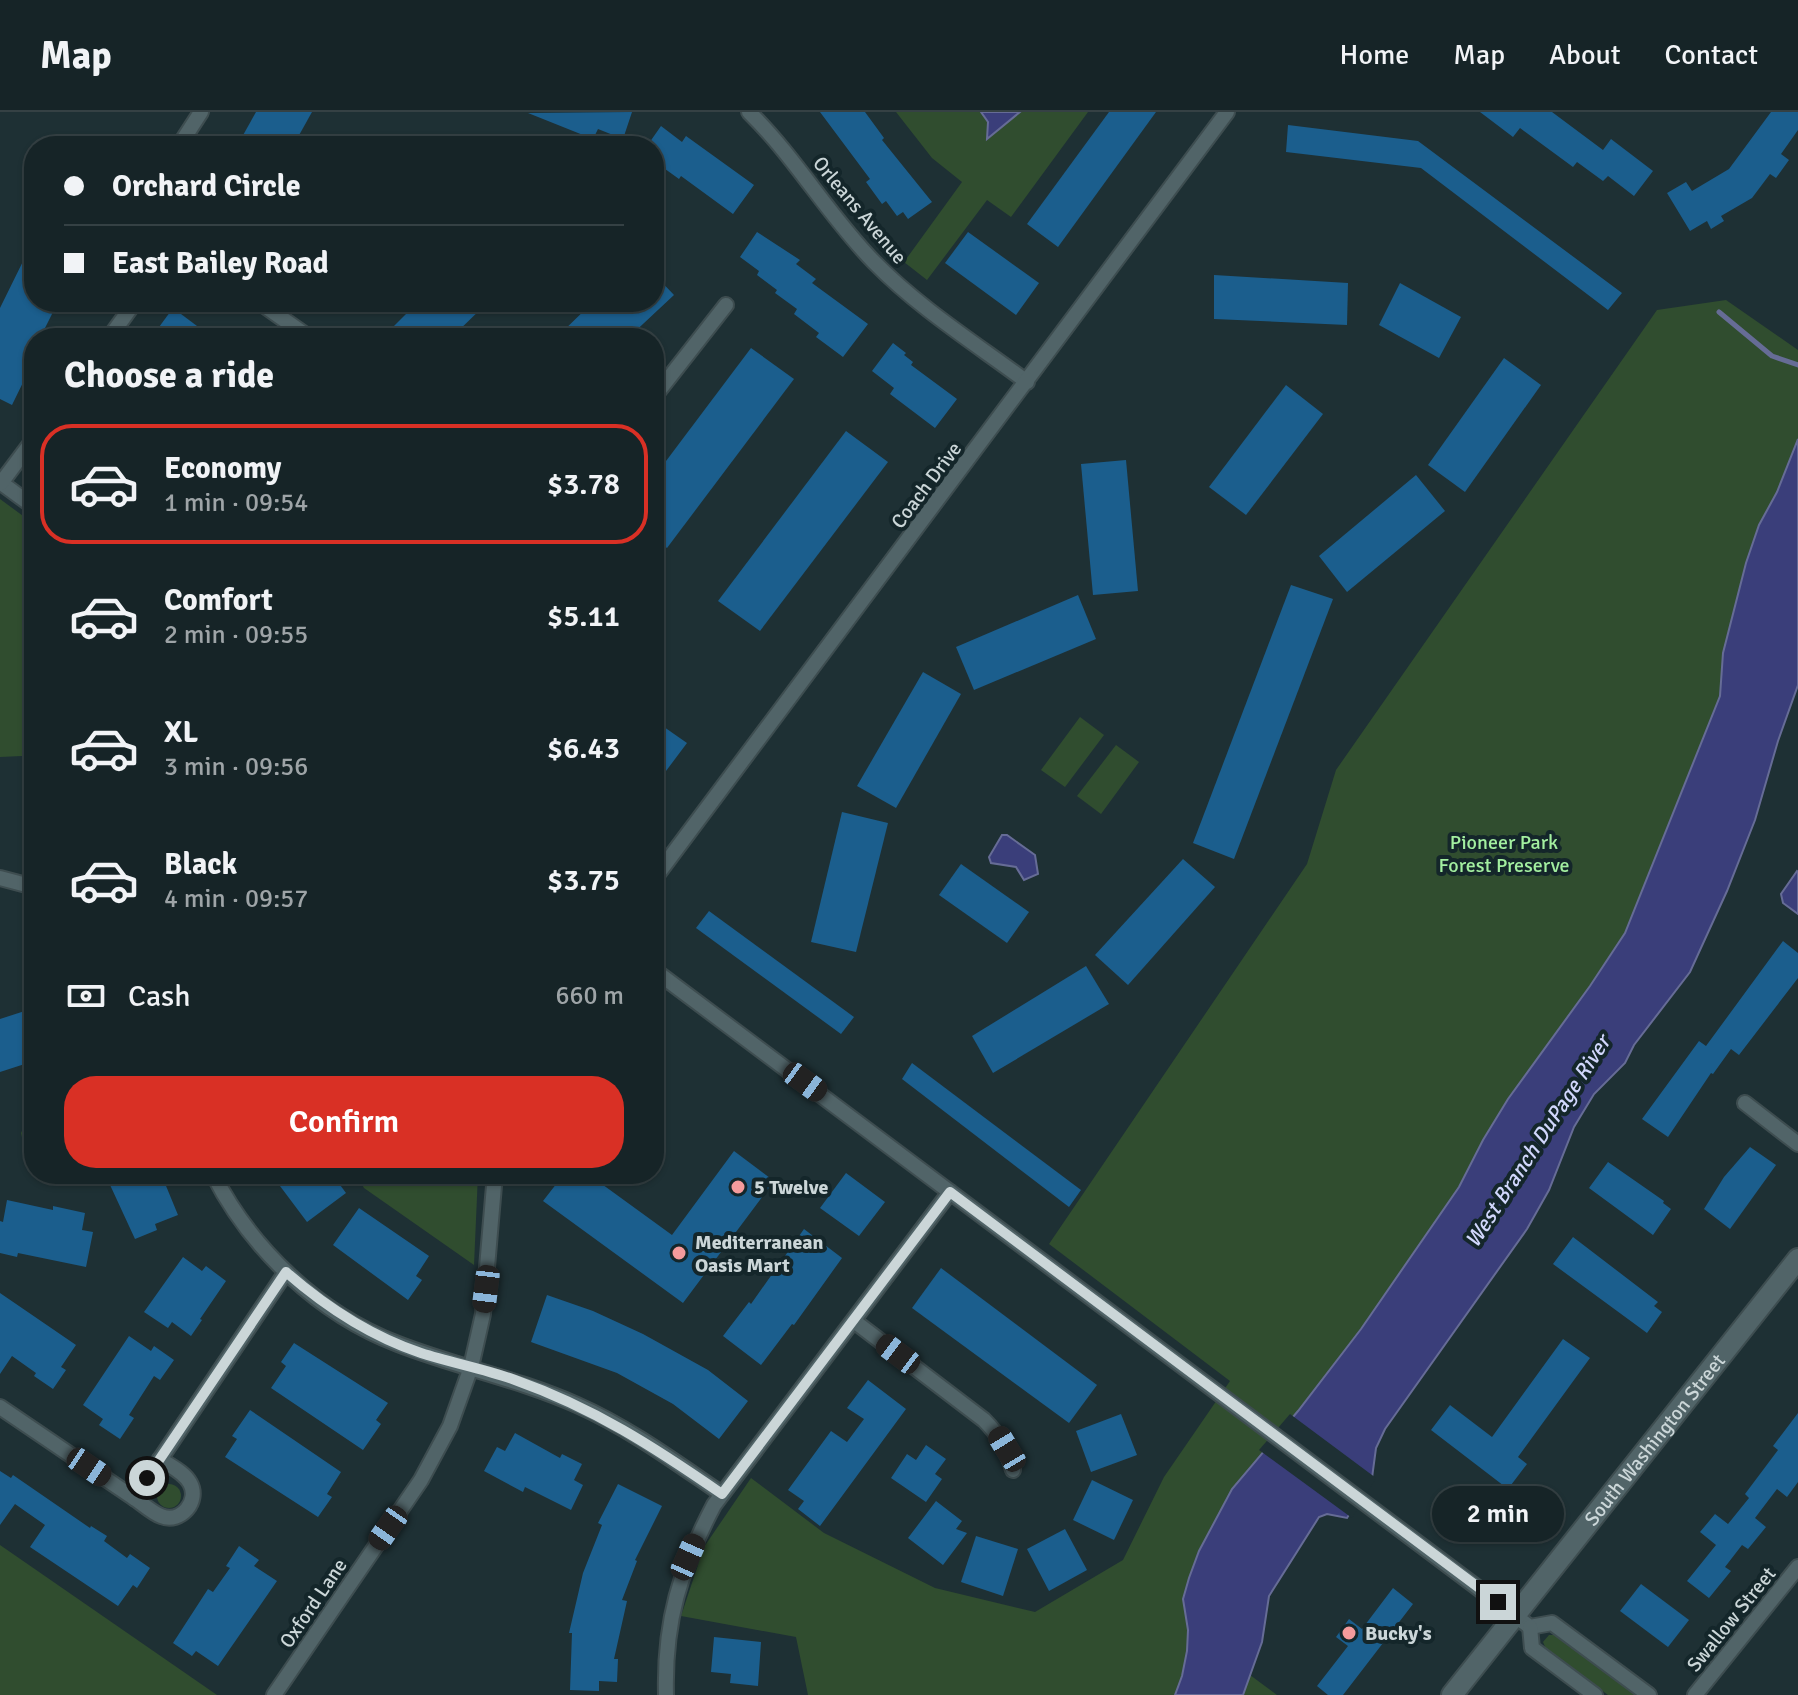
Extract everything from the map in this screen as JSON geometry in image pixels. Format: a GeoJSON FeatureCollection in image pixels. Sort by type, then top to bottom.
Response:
{"type":"FeatureCollection","features":[{"type":"Feature","properties":{"kind":"main road","name":"South Washington Street"},"geometry":{"type":"LineString","coordinates":[[1452,1695],[1523,1621],[1798,1259]]}},
{"type":"Feature","properties":{"kind":"street"},"geometry":{"type":"LineString","coordinates":[[185,136],[201,112]]}},
{"type":"Feature","properties":{"kind":"street","name":"Orleans Avenue"},"geometry":{"type":"LineString","coordinates":[[749,112],[772,135],[846,231],[874,262],[906,292],[1027,382]]}},
{"type":"Feature","properties":{"kind":"street","name":"Coach Drive"},"geometry":{"type":"LineString","coordinates":[[664,866],[1227,112]]}},
{"type":"Feature","properties":{"kind":"street"},"geometry":{"type":"LineString","coordinates":[[664,384],[726,305]]}},
{"type":"Feature","properties":{"kind":"street"},"geometry":{"type":"LineString","coordinates":[[273,312],[296,328]]}},
{"type":"Feature","properties":{"kind":"street"},"geometry":{"type":"LineString","coordinates":[[24,452],[0,482],[24,500]]}},
{"type":"Feature","properties":{"kind":"street"},"geometry":{"type":"LineString","coordinates":[[0,878],[24,884]]}},
{"type":"Feature","properties":{"kind":"street"},"geometry":{"type":"LineString","coordinates":[[664,978],[1523,1621],[1552,1623],[1649,1695]]}},
{"type":"Feature","properties":{"kind":"street"},"geometry":{"type":"LineString","coordinates":[[1745,1103],[1798,1144]]}},
{"type":"Feature","properties":{"kind":"street"},"geometry":{"type":"LineString","coordinates":[[219,1184],[236,1213],[286,1272],[326,1305],[369,1331],[421,1353],[514,1379],[617,1424],[722,1494]]}},
{"type":"Feature","properties":{"kind":"street","name":"Oxford Lane"},"geometry":{"type":"LineString","coordinates":[[274,1695],[421,1480],[450,1426],[471,1367],[483,1314],[494,1184]]}},
{"type":"Feature","properties":{"kind":"street"},"geometry":{"type":"LineString","coordinates":[[666,1695],[665,1658],[673,1604],[688,1557],[722,1494],[950,1192]]}},
{"type":"Feature","properties":{"kind":"street"},"geometry":{"type":"LineString","coordinates":[[134,1498],[286,1272]]}},
{"type":"Feature","properties":{"kind":"street"},"geometry":{"type":"LineString","coordinates":[[854,1321],[984,1420],[1007,1449],[1013,1470]]}},
{"type":"Feature","properties":{"kind":"street"},"geometry":{"type":"LineString","coordinates":[[0,1407],[134,1498],[165,1517],[175,1517],[187,1510],[193,1495],[191,1484],[185,1476],[160,1459]]}},
{"type":"Feature","properties":{"kind":"street","name":"Swallow Street"},"geometry":{"type":"LineString","coordinates":[[1695,1695],[1798,1567]]}},
{"type":"Feature","properties":{"kind":"street"},"geometry":{"type":"LineString","coordinates":[[1523,1621],[1532,1648],[1595,1695]]}},
{"type":"Feature","properties":{"kind":"green space"},"geometry":{"type":"Polygon","coordinates":[[[896,112],[1088,112],[1011,217],[987,200],[927,280],[904,262],[962,182],[932,158],[896,112]]]}},
{"type":"Feature","properties":{"kind":"green space","name":"Pioneer Park Forest Preserve"},"geometry":{"type":"Polygon","coordinates":[[[1726,300],[1798,350],[1798,544],[1722,807],[1212,1629],[1250,1675],[1277,1695],[808,1695],[796,1637],[681,1616],[704,1547],[751,1478],[824,1533],[935,1588],[1035,1612],[1123,1560],[1164,1477],[1230,1381],[1049,1244],[1307,864],[1336,770],[1657,310],[1726,300]]]}},
{"type":"Feature","properties":{"kind":"green space"},"geometry":{"type":"Polygon","coordinates":[[[0,499],[24,517],[24,757],[0,757],[0,499]]]}},
{"type":"Feature","properties":{"kind":"green space"},"geometry":{"type":"Polygon","coordinates":[[[1080,717],[1104,735],[1065,787],[1041,770],[1080,717]]]}},
{"type":"Feature","properties":{"kind":"green space"},"geometry":{"type":"Polygon","coordinates":[[[1116,745],[1139,762],[1101,814],[1077,796],[1116,745]]]}},
{"type":"Feature","properties":{"kind":"green space"},"geometry":{"type":"Polygon","coordinates":[[[362,1184],[478,1184],[474,1265],[362,1184]]]}},
{"type":"Feature","properties":{"kind":"green space"},"geometry":{"type":"Polygon","coordinates":[[[169,1484],[180,1491],[181,1496],[174,1507],[169,1508],[158,1501],[157,1496],[164,1485],[169,1484]]]}},
{"type":"Feature","properties":{"kind":"green space"},"geometry":{"type":"Polygon","coordinates":[[[0,1545],[217,1695],[0,1695],[0,1545]]]}},
{"type":"Feature","properties":{"kind":"green space"},"geometry":{"type":"Polygon","coordinates":[[[1549,1635],[1555,1635],[1636,1695],[1608,1695],[1546,1649],[1543,1642],[1549,1635]]]}},
{"type":"Feature","properties":{"kind":"water"},"geometry":{"type":"Polygon","coordinates":[[[981,112],[1020,112],[987,139],[988,122],[981,112]]]}},
{"type":"Feature","properties":{"kind":"water","name":"West Branch DuPage River"},"geometry":{"type":"Polygon","coordinates":[[[1798,439],[1798,685],[1755,820],[1690,972],[1634,1045],[1625,1063],[1594,1094],[1574,1127],[1549,1190],[1527,1229],[1385,1429],[1376,1448],[1372,1478],[1347,1518],[1327,1514],[1319,1517],[1269,1596],[1262,1642],[1243,1695],[1175,1695],[1187,1651],[1188,1630],[1183,1599],[1199,1551],[1232,1489],[1298,1411],[1361,1329],[1459,1187],[1508,1099],[1625,933],[1720,696],[1723,653],[1746,563],[1759,525],[1777,492],[1798,439]]]}},
{"type":"Feature","properties":{"kind":"water"},"geometry":{"type":"Polygon","coordinates":[[[1002,835],[1007,835],[1035,855],[1038,874],[1024,880],[1016,867],[991,863],[989,857],[1002,835]]]}},
{"type":"Feature","properties":{"kind":"water"},"geometry":{"type":"Polygon","coordinates":[[[1797,871],[1798,914],[1783,903],[1781,894],[1797,871]]]}},
{"type":"Feature","properties":{"kind":"pier"},"geometry":{"type":"Polygon","coordinates":[[[1290,1414],[1376,1478],[1352,1518],[1259,1450],[1290,1414]]]}},
{"type":"Feature","properties":{"kind":"building"},"geometry":{"type":"Polygon","coordinates":[[[256,112],[312,112],[299,136],[243,136],[256,112]]]}},
{"type":"Feature","properties":{"kind":"building"},"geometry":{"type":"Polygon","coordinates":[[[632,112],[624,136],[598,129],[594,136],[586,136],[528,113],[632,112]]]}},
{"type":"Feature","properties":{"kind":"building"},"geometry":{"type":"Polygon","coordinates":[[[820,112],[865,112],[884,138],[882,140],[932,202],[908,219],[903,212],[897,216],[886,201],[882,204],[866,182],[870,179],[820,112]]]}},
{"type":"Feature","properties":{"kind":"building"},"geometry":{"type":"Polygon","coordinates":[[[1109,112],[1156,112],[1058,247],[1027,224],[1109,112]]]}},
{"type":"Feature","properties":{"kind":"building"},"geometry":{"type":"Polygon","coordinates":[[[1480,112],[1552,112],[1603,150],[1611,139],[1653,171],[1634,196],[1608,176],[1603,181],[1577,162],[1573,167],[1520,128],[1513,137],[1480,112]]]}},
{"type":"Feature","properties":{"kind":"building"},"geometry":{"type":"Polygon","coordinates":[[[1771,112],[1798,112],[1798,130],[1781,154],[1789,160],[1776,178],[1770,174],[1752,198],[1721,216],[1724,221],[1711,229],[1707,221],[1690,231],[1667,193],[1686,182],[1692,191],[1729,169],[1771,112]]]}},
{"type":"Feature","properties":{"kind":"building"},"geometry":{"type":"Polygon","coordinates":[[[1288,125],[1418,141],[1622,293],[1608,310],[1421,168],[1286,152],[1288,125]]]}},
{"type":"Feature","properties":{"kind":"building"},"geometry":{"type":"Polygon","coordinates":[[[661,126],[682,142],[686,136],[754,185],[733,214],[681,176],[679,179],[664,168],[664,136],[654,136],[661,126]]]}},
{"type":"Feature","properties":{"kind":"building"},"geometry":{"type":"Polygon","coordinates":[[[757,232],[800,260],[796,264],[816,279],[812,283],[868,324],[843,357],[816,337],[819,333],[794,314],[797,309],[775,293],[777,290],[757,275],[759,271],[740,257],[757,232]]]}},
{"type":"Feature","properties":{"kind":"building"},"geometry":{"type":"Polygon","coordinates":[[[968,232],[1039,283],[1016,315],[945,263],[968,232]]]}},
{"type":"Feature","properties":{"kind":"building"},"geometry":{"type":"Polygon","coordinates":[[[24,259],[24,312],[53,312],[45,328],[24,328],[24,380],[12,405],[0,399],[0,308],[24,259]]]}},
{"type":"Feature","properties":{"kind":"building"},"geometry":{"type":"Polygon","coordinates":[[[1214,275],[1348,283],[1347,325],[1214,319],[1214,275]]]}},
{"type":"Feature","properties":{"kind":"building"},"geometry":{"type":"Polygon","coordinates":[[[1400,283],[1461,317],[1439,358],[1379,325],[1400,283]]]}},
{"type":"Feature","properties":{"kind":"building"},"geometry":{"type":"Polygon","coordinates":[[[664,284],[674,295],[664,304],[664,284]]]}},
{"type":"Feature","properties":{"kind":"building"},"geometry":{"type":"Polygon","coordinates":[[[170,312],[178,312],[200,328],[158,328],[170,312]]]}},
{"type":"Feature","properties":{"kind":"building"},"geometry":{"type":"Polygon","coordinates":[[[408,312],[478,312],[461,328],[392,328],[408,312]]]}},
{"type":"Feature","properties":{"kind":"building"},"geometry":{"type":"Polygon","coordinates":[[[583,312],[656,312],[639,328],[566,328],[583,312]]]}},
{"type":"Feature","properties":{"kind":"building"},"geometry":{"type":"Polygon","coordinates":[[[893,343],[906,353],[904,355],[913,362],[911,365],[957,399],[935,428],[890,394],[894,388],[872,371],[893,343]]]}},
{"type":"Feature","properties":{"kind":"building"},"geometry":{"type":"Polygon","coordinates":[[[751,348],[794,379],[667,548],[664,546],[664,464],[751,348]]]}},
{"type":"Feature","properties":{"kind":"building"},"geometry":{"type":"Polygon","coordinates":[[[1504,358],[1541,385],[1465,492],[1428,465],[1504,358]]]}},
{"type":"Feature","properties":{"kind":"building"},"geometry":{"type":"Polygon","coordinates":[[[1286,385],[1323,414],[1246,515],[1209,487],[1286,385]]]}},
{"type":"Feature","properties":{"kind":"building"},"geometry":{"type":"Polygon","coordinates":[[[846,431],[888,462],[760,631],[718,601],[846,431]]]}},
{"type":"Feature","properties":{"kind":"building"},"geometry":{"type":"Polygon","coordinates":[[[1126,460],[1138,591],[1093,595],[1081,464],[1126,460]]]}},
{"type":"Feature","properties":{"kind":"building"},"geometry":{"type":"Polygon","coordinates":[[[1416,475],[1445,511],[1347,592],[1319,556],[1416,475]]]}},
{"type":"Feature","properties":{"kind":"building"},"geometry":{"type":"Polygon","coordinates":[[[1291,585],[1333,599],[1234,859],[1193,843],[1291,585]]]}},
{"type":"Feature","properties":{"kind":"building"},"geometry":{"type":"Polygon","coordinates":[[[1078,595],[1096,639],[974,690],[956,647],[1078,595]]]}},
{"type":"Feature","properties":{"kind":"building"},"geometry":{"type":"Polygon","coordinates":[[[923,672],[961,694],[896,808],[857,786],[923,672]]]}},
{"type":"Feature","properties":{"kind":"building"},"geometry":{"type":"Polygon","coordinates":[[[664,727],[687,743],[664,774],[664,727]]]}},
{"type":"Feature","properties":{"kind":"building"},"geometry":{"type":"Polygon","coordinates":[[[842,812],[888,823],[856,952],[811,942],[842,812]]]}},
{"type":"Feature","properties":{"kind":"building"},"geometry":{"type":"Polygon","coordinates":[[[1183,859],[1215,887],[1128,985],[1095,955],[1183,859]]]}},
{"type":"Feature","properties":{"kind":"building"},"geometry":{"type":"Polygon","coordinates":[[[961,864],[1029,912],[1007,943],[939,895],[961,864]]]}},
{"type":"Feature","properties":{"kind":"building"},"geometry":{"type":"Polygon","coordinates":[[[709,911],[854,1017],[841,1034],[696,928],[709,911]]]}},
{"type":"Feature","properties":{"kind":"building"},"geometry":{"type":"Polygon","coordinates":[[[1783,941],[1798,953],[1798,978],[1739,1055],[1731,1049],[1711,1073],[1668,1137],[1642,1119],[1699,1041],[1706,1046],[1783,941]]]}},
{"type":"Feature","properties":{"kind":"building"},"geometry":{"type":"Polygon","coordinates":[[[1086,966],[1109,1004],[993,1073],[972,1036],[1086,966]]]}},
{"type":"Feature","properties":{"kind":"building"},"geometry":{"type":"Polygon","coordinates":[[[24,1011],[24,1064],[0,1072],[0,1019],[24,1011]]]}},
{"type":"Feature","properties":{"kind":"building"},"geometry":{"type":"Polygon","coordinates":[[[912,1063],[1081,1190],[1069,1207],[902,1079],[912,1063]]]}},
{"type":"Feature","properties":{"kind":"building"},"geometry":{"type":"Polygon","coordinates":[[[1750,1147],[1776,1165],[1730,1229],[1704,1209],[1724,1177],[1750,1147]]]}},
{"type":"Feature","properties":{"kind":"building"},"geometry":{"type":"Polygon","coordinates":[[[734,1151],[774,1181],[683,1303],[543,1201],[556,1184],[602,1184],[672,1235],[734,1151]]]}},
{"type":"Feature","properties":{"kind":"building"},"geometry":{"type":"Polygon","coordinates":[[[1608,1162],[1671,1209],[1653,1235],[1589,1188],[1608,1162]]]}},
{"type":"Feature","properties":{"kind":"building"},"geometry":{"type":"Polygon","coordinates":[[[846,1173],[885,1202],[859,1236],[820,1208],[846,1173]]]}},
{"type":"Feature","properties":{"kind":"building"},"geometry":{"type":"Polygon","coordinates":[[[110,1184],[165,1184],[178,1215],[155,1224],[157,1230],[135,1239],[110,1184]]]}},
{"type":"Feature","properties":{"kind":"building"},"geometry":{"type":"Polygon","coordinates":[[[278,1184],[339,1184],[346,1193],[307,1222],[278,1184]]]}},
{"type":"Feature","properties":{"kind":"building"},"geometry":{"type":"Polygon","coordinates":[[[7,1200],[85,1213],[82,1230],[93,1232],[86,1267],[18,1253],[17,1257],[0,1253],[0,1221],[3,1222],[7,1200]]]}},
{"type":"Feature","properties":{"kind":"building"},"geometry":{"type":"Polygon","coordinates":[[[359,1208],[429,1256],[416,1276],[422,1280],[408,1300],[333,1245],[359,1208]]]}},
{"type":"Feature","properties":{"kind":"building"},"geometry":{"type":"Polygon","coordinates":[[[804,1229],[842,1258],[761,1365],[723,1336],[749,1302],[751,1304],[804,1229]]]}},
{"type":"Feature","properties":{"kind":"building"},"geometry":{"type":"Polygon","coordinates":[[[1573,1237],[1658,1302],[1654,1306],[1662,1312],[1647,1333],[1553,1264],[1573,1237]]]}},
{"type":"Feature","properties":{"kind":"building"},"geometry":{"type":"Polygon","coordinates":[[[183,1257],[202,1271],[206,1266],[226,1281],[191,1336],[172,1322],[168,1328],[144,1312],[183,1257]]]}},
{"type":"Feature","properties":{"kind":"building"},"geometry":{"type":"Polygon","coordinates":[[[941,1268],[1097,1385],[1069,1423],[912,1308],[941,1268]]]}},
{"type":"Feature","properties":{"kind":"building"},"geometry":{"type":"Polygon","coordinates":[[[0,1293],[76,1345],[61,1367],[66,1370],[53,1389],[12,1356],[0,1374],[0,1293]]]}},
{"type":"Feature","properties":{"kind":"building"},"geometry":{"type":"Polygon","coordinates":[[[547,1295],[593,1311],[643,1334],[708,1370],[748,1401],[719,1439],[673,1404],[617,1373],[531,1342],[547,1295]]]}},
{"type":"Feature","properties":{"kind":"building"},"geometry":{"type":"Polygon","coordinates":[[[129,1336],[151,1351],[154,1346],[174,1360],[160,1380],[154,1376],[129,1415],[134,1418],[120,1439],[99,1425],[103,1419],[83,1405],[129,1336]]]}},
{"type":"Feature","properties":{"kind":"building"},"geometry":{"type":"Polygon","coordinates":[[[1563,1339],[1590,1358],[1518,1457],[1527,1464],[1508,1489],[1431,1430],[1450,1405],[1492,1437],[1563,1339]]]}},
{"type":"Feature","properties":{"kind":"building"},"geometry":{"type":"Polygon","coordinates":[[[294,1343],[388,1403],[376,1420],[381,1424],[363,1450],[271,1388],[286,1366],[281,1362],[294,1343]]]}},
{"type":"Feature","properties":{"kind":"building"},"geometry":{"type":"Polygon","coordinates":[[[868,1380],[906,1409],[820,1526],[798,1509],[804,1501],[788,1490],[831,1431],[847,1442],[864,1419],[847,1408],[868,1380]]]}},
{"type":"Feature","properties":{"kind":"building"},"geometry":{"type":"Polygon","coordinates":[[[250,1410],[341,1472],[327,1494],[332,1497],[318,1517],[225,1457],[237,1439],[232,1436],[250,1410]]]}},
{"type":"Feature","properties":{"kind":"building"},"geometry":{"type":"Polygon","coordinates":[[[1798,1413],[1798,1482],[1787,1497],[1777,1489],[1755,1518],[1766,1527],[1748,1549],[1742,1545],[1725,1567],[1731,1571],[1709,1598],[1687,1581],[1716,1545],[1700,1532],[1715,1514],[1728,1524],[1749,1498],[1745,1494],[1778,1450],[1773,1446],[1798,1413]]]}},
{"type":"Feature","properties":{"kind":"building"},"geometry":{"type":"Polygon","coordinates":[[[1121,1414],[1137,1455],[1091,1472],[1076,1431],[1121,1414]]]}},
{"type":"Feature","properties":{"kind":"building"},"geometry":{"type":"Polygon","coordinates":[[[515,1433],[560,1458],[562,1454],[582,1464],[574,1480],[583,1485],[571,1510],[525,1487],[523,1492],[484,1471],[497,1447],[505,1451],[515,1433]]]}},
{"type":"Feature","properties":{"kind":"building"},"geometry":{"type":"Polygon","coordinates":[[[926,1445],[946,1459],[935,1474],[942,1479],[926,1502],[891,1478],[907,1454],[916,1460],[926,1445]]]}},
{"type":"Feature","properties":{"kind":"building"},"geometry":{"type":"Polygon","coordinates":[[[0,1471],[11,1478],[13,1475],[90,1528],[107,1536],[104,1541],[127,1558],[130,1554],[150,1568],[137,1588],[133,1585],[118,1606],[30,1547],[45,1525],[15,1504],[0,1525],[0,1471]]]}},
{"type":"Feature","properties":{"kind":"building"},"geometry":{"type":"Polygon","coordinates":[[[1092,1480],[1133,1500],[1114,1540],[1073,1520],[1092,1480]]]}},
{"type":"Feature","properties":{"kind":"building"},"geometry":{"type":"Polygon","coordinates":[[[618,1484],[662,1506],[635,1560],[622,1600],[627,1601],[614,1659],[618,1659],[617,1682],[599,1681],[599,1691],[570,1690],[572,1633],[569,1633],[583,1573],[602,1525],[598,1523],[618,1484]]]}},
{"type":"Feature","properties":{"kind":"building"},"geometry":{"type":"Polygon","coordinates":[[[936,1501],[962,1521],[956,1529],[967,1533],[943,1565],[908,1538],[936,1501]]]}},
{"type":"Feature","properties":{"kind":"building"},"geometry":{"type":"Polygon","coordinates":[[[1065,1529],[1087,1570],[1049,1591],[1027,1549],[1065,1529]]]}},
{"type":"Feature","properties":{"kind":"building"},"geometry":{"type":"Polygon","coordinates":[[[976,1536],[1018,1549],[1003,1596],[961,1582],[976,1536]]]}},
{"type":"Feature","properties":{"kind":"building"},"geometry":{"type":"Polygon","coordinates":[[[239,1546],[259,1560],[254,1566],[277,1581],[218,1666],[196,1651],[192,1656],[173,1643],[208,1589],[213,1592],[230,1568],[226,1566],[239,1546]]]}},
{"type":"Feature","properties":{"kind":"building"},"geometry":{"type":"Polygon","coordinates":[[[1641,1584],[1689,1620],[1668,1647],[1620,1611],[1641,1584]]]}},
{"type":"Feature","properties":{"kind":"building"},"geometry":{"type":"Polygon","coordinates":[[[1393,1588],[1413,1604],[1343,1695],[1328,1695],[1317,1686],[1348,1646],[1336,1637],[1349,1619],[1362,1629],[1393,1588]]]}},
{"type":"Feature","properties":{"kind":"building"},"geometry":{"type":"Polygon","coordinates":[[[714,1637],[761,1642],[758,1686],[730,1683],[731,1674],[711,1672],[714,1637]]]}},
{"type":"Feature","properties":{"kind":"waterway"},"geometry":{"type":"LineString","coordinates":[[1719,312],[1772,356],[1798,365]]}},
{"type":"Feature","properties":{"kind":"place","name":"5 Twelve"},"geometry":{"type":"Point","coordinates":[738,1187]}},
{"type":"Feature","properties":{"kind":"place","name":"Mediterranean Oasis Mart"},"geometry":{"type":"Point","coordinates":[679,1253]}},
{"type":"Feature","properties":{"kind":"place","name":"Bucky's"},"geometry":{"type":"Point","coordinates":[1349,1633]}},
{"type":"Feature","properties":{"kind":"route"},"geometry":{"type":"LineString","coordinates":[[147,1478],[286,1272],[326,1305],[369,1331],[421,1353],[514,1379],[577,1405],[617,1424],[722,1494],[950,1192],[1498,1602]]}}]}
